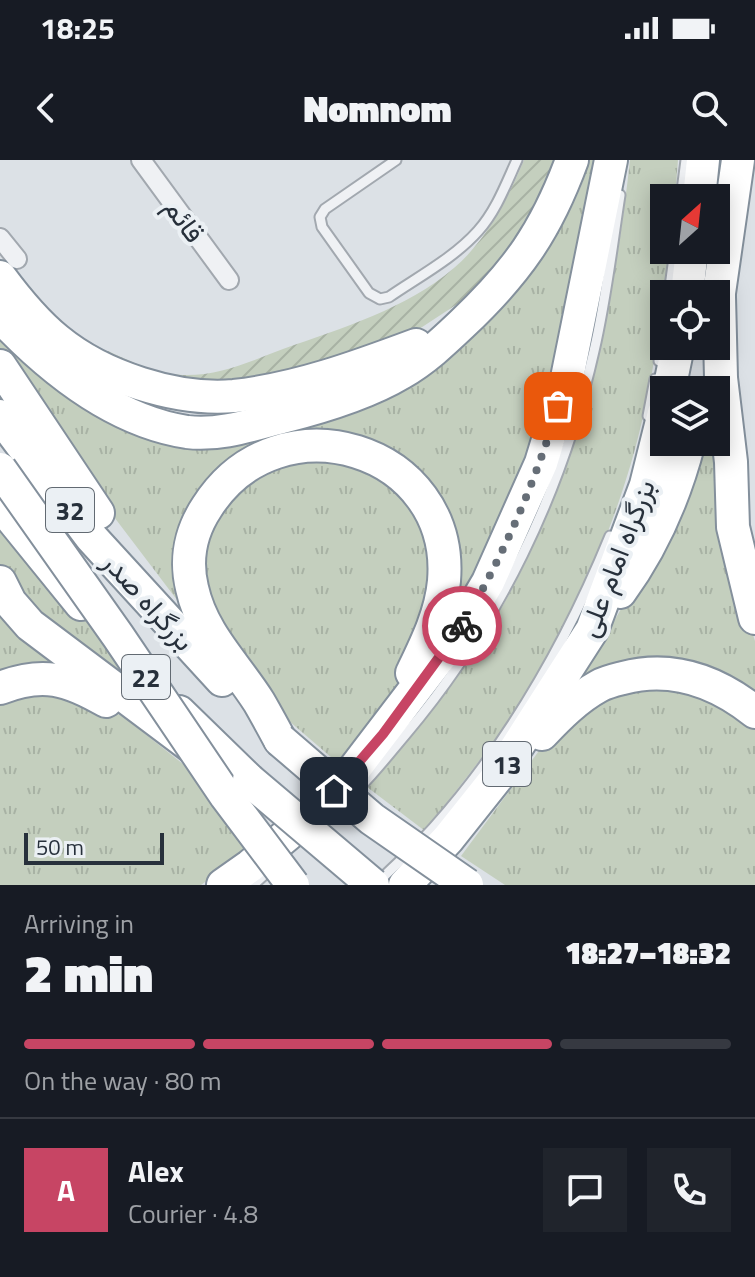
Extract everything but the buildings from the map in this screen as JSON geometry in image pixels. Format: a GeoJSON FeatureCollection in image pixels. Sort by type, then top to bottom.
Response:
{"type":"FeatureCollection","features":[{"type":"Feature","properties":{"kind":"highway"},"geometry":{"type":"LineString","coordinates":[[0,316],[43,358],[89,391],[141,419],[175,429],[206,433],[302,412],[345,398],[399,374],[432,353],[501,285],[528,253],[545,225],[572,160]]}},
{"type":"Feature","properties":{"kind":"highway"},"geometry":{"type":"LineString","coordinates":[[700,184],[703,160]]}},
{"type":"Feature","properties":{"kind":"highway"},"geometry":{"type":"LineString","coordinates":[[722,280],[738,160]]}},
{"type":"Feature","properties":{"kind":"highway"},"geometry":{"type":"LineString","coordinates":[[223,885],[312,814],[383,734],[458,633],[488,582],[541,463],[567,378],[616,170]]}},
{"type":"Feature","properties":{"kind":"highway"},"geometry":{"type":"LineString","coordinates":[[8,268],[37,322],[60,342],[138,384],[184,394],[232,396],[331,375],[419,344],[469,318]]}},
{"type":"Feature","properties":{"kind":"highway"},"geometry":{"type":"LineString","coordinates":[[720,360],[731,462],[733,527],[755,618]]}},
{"type":"Feature","properties":{"kind":"highway","name":"22"},"geometry":{"type":"LineString","coordinates":[[0,366],[114,537],[146,599]]}},
{"type":"Feature","properties":{"kind":"highway","name":"بزرگراه صدر"},"geometry":{"type":"LineString","coordinates":[[0,416],[91,537],[280,740]]}},
{"type":"Feature","properties":{"kind":"highway"},"geometry":{"type":"LineString","coordinates":[[280,740],[202,620],[192,590],[189,557],[200,517],[216,492],[238,472],[259,458],[278,451],[315,445],[340,446],[364,453],[402,477],[418,494],[432,517],[442,550],[444,582],[437,615],[383,734]]}},
{"type":"Feature","properties":{"kind":"highway","name":"بزرگراه امام علی"},"geometry":{"type":"LineString","coordinates":[[405,885],[448,839],[499,775],[592,630],[646,485],[650,454]]}},
{"type":"Feature","properties":{"kind":"highway"},"geometry":{"type":"LineString","coordinates":[[592,630],[653,541],[685,456]]}},
{"type":"Feature","properties":{"kind":"highway"},"geometry":{"type":"LineString","coordinates":[[731,462],[755,549]]}},
{"type":"Feature","properties":{"kind":"highway","name":"22"},"geometry":{"type":"LineString","coordinates":[[0,469],[226,796],[288,872]]}},
{"type":"Feature","properties":{"kind":"highway","name":"بزرگراه صدر"},"geometry":{"type":"LineString","coordinates":[[0,504],[113,641],[181,714],[249,780]]}},
{"type":"Feature","properties":{"kind":"highway"},"geometry":{"type":"LineString","coordinates":[[0,582],[10,602],[30,625],[180,740]]}},
{"type":"Feature","properties":{"kind":"highway"},"geometry":{"type":"LineString","coordinates":[[499,775],[586,694],[602,684],[640,673],[671,673],[703,680],[735,696],[755,712]]}},
{"type":"Feature","properties":{"kind":"highway"},"geometry":{"type":"LineString","coordinates":[[0,688],[28,679],[57,679],[74,684],[249,780]]}},
{"type":"Feature","properties":{"kind":"highway","name":"22"},"geometry":{"type":"LineString","coordinates":[[280,740],[372,819],[467,885]]}},
{"type":"Feature","properties":{"kind":"highway","name":"32"},"geometry":{"type":"LineString","coordinates":[[249,780],[374,885]]}},
{"type":"Feature","properties":{"kind":"street","name":"قائم"},"geometry":{"type":"LineString","coordinates":[[141,160],[229,280]]}},
{"type":"Feature","properties":{"kind":"street"},"geometry":{"type":"LineString","coordinates":[[0,238],[8,268]]}},
{"type":"Feature","properties":{"kind":"lane"},"geometry":{"type":"LineString","coordinates":[[396,160],[325,209],[320,217],[322,227],[369,293],[380,299],[389,297],[467,242],[480,229],[495,208],[517,160]]}},
{"type":"Feature","properties":{"kind":"lane"},"geometry":{"type":"LineString","coordinates":[[683,184],[686,160]]}},
{"type":"Feature","properties":{"kind":"lane"},"geometry":{"type":"LineString","coordinates":[[335,810],[367,780],[429,706],[486,624],[526,549],[563,458],[595,350],[616,170]]}},
{"type":"Feature","properties":{"kind":"lane"},"geometry":{"type":"LineString","coordinates":[[374,885],[450,808],[525,704],[573,619],[613,530]]}},
{"type":"Feature","properties":{"kind":"lane"},"geometry":{"type":"LineString","coordinates":[[303,839],[314,829]]}},
{"type":"Feature","properties":{"kind":"lane"},"geometry":{"type":"LineString","coordinates":[[253,885],[288,872]]}},
{"type":"Feature","properties":{"kind":"green space"},"geometry":{"type":"Polygon","coordinates":[[[524,160],[558,160],[525,231],[471,295],[410,335],[325,366],[206,387],[105,358],[108,351],[163,372],[183,375],[209,373],[247,363],[394,306],[435,282],[466,257],[495,218],[524,160]]]}},
{"type":"Feature","properties":{"kind":"green space"},"geometry":{"type":"Polygon","coordinates":[[[590,160],[598,160],[549,393],[511,504],[453,616],[456,563],[358,437],[308,431],[278,435],[244,449],[212,474],[187,506],[180,524],[176,550],[193,621],[86,480],[0,349],[0,326],[172,436],[460,344],[521,284],[555,238],[581,187],[590,160]]]}},
{"type":"Feature","properties":{"kind":"green space"},"geometry":{"type":"Polygon","coordinates":[[[630,160],[678,160],[676,184],[650,184],[650,264],[667,264],[665,280],[650,280],[650,360],[654,360],[630,465],[590,576],[550,655],[509,720],[425,831],[367,787],[472,655],[529,555],[572,446],[588,390],[614,276],[630,160]]]}},
{"type":"Feature","properties":{"kind":"green space"},"geometry":{"type":"Polygon","coordinates":[[[691,456],[718,456],[739,590],[755,641],[755,703],[689,668],[546,719],[586,669],[631,592],[691,456]]]}},
{"type":"Feature","properties":{"kind":"green space"},"geometry":{"type":"Polygon","coordinates":[[[306,461],[347,462],[387,483],[415,514],[425,532],[433,575],[407,670],[389,700],[339,764],[274,708],[216,625],[202,571],[212,532],[242,490],[272,471],[306,461]]]}},
{"type":"Feature","properties":{"kind":"green space"},"geometry":{"type":"Polygon","coordinates":[[[0,519],[105,643],[164,721],[13,593],[0,565],[0,519]]]}},
{"type":"Feature","properties":{"kind":"green space"},"geometry":{"type":"Polygon","coordinates":[[[0,598],[130,710],[0,679],[0,598]]]}},
{"type":"Feature","properties":{"kind":"green space"},"geometry":{"type":"Polygon","coordinates":[[[680,681],[755,725],[755,885],[505,885],[461,856],[550,736],[598,695],[680,681]]]}},
{"type":"Feature","properties":{"kind":"green space"},"geometry":{"type":"Polygon","coordinates":[[[23,689],[100,704],[125,718],[207,783],[251,848],[201,885],[0,885],[0,697],[23,689]]]}},
{"type":"Feature","properties":{"kind":"way so far"},"geometry":{"type":"LineString","coordinates":[[462,626],[488,582],[520,515],[541,463],[558,406]]}},
{"type":"Feature","properties":{"kind":"route"},"geometry":{"type":"LineString","coordinates":[[334,791],[383,734],[462,626]]}}]}
